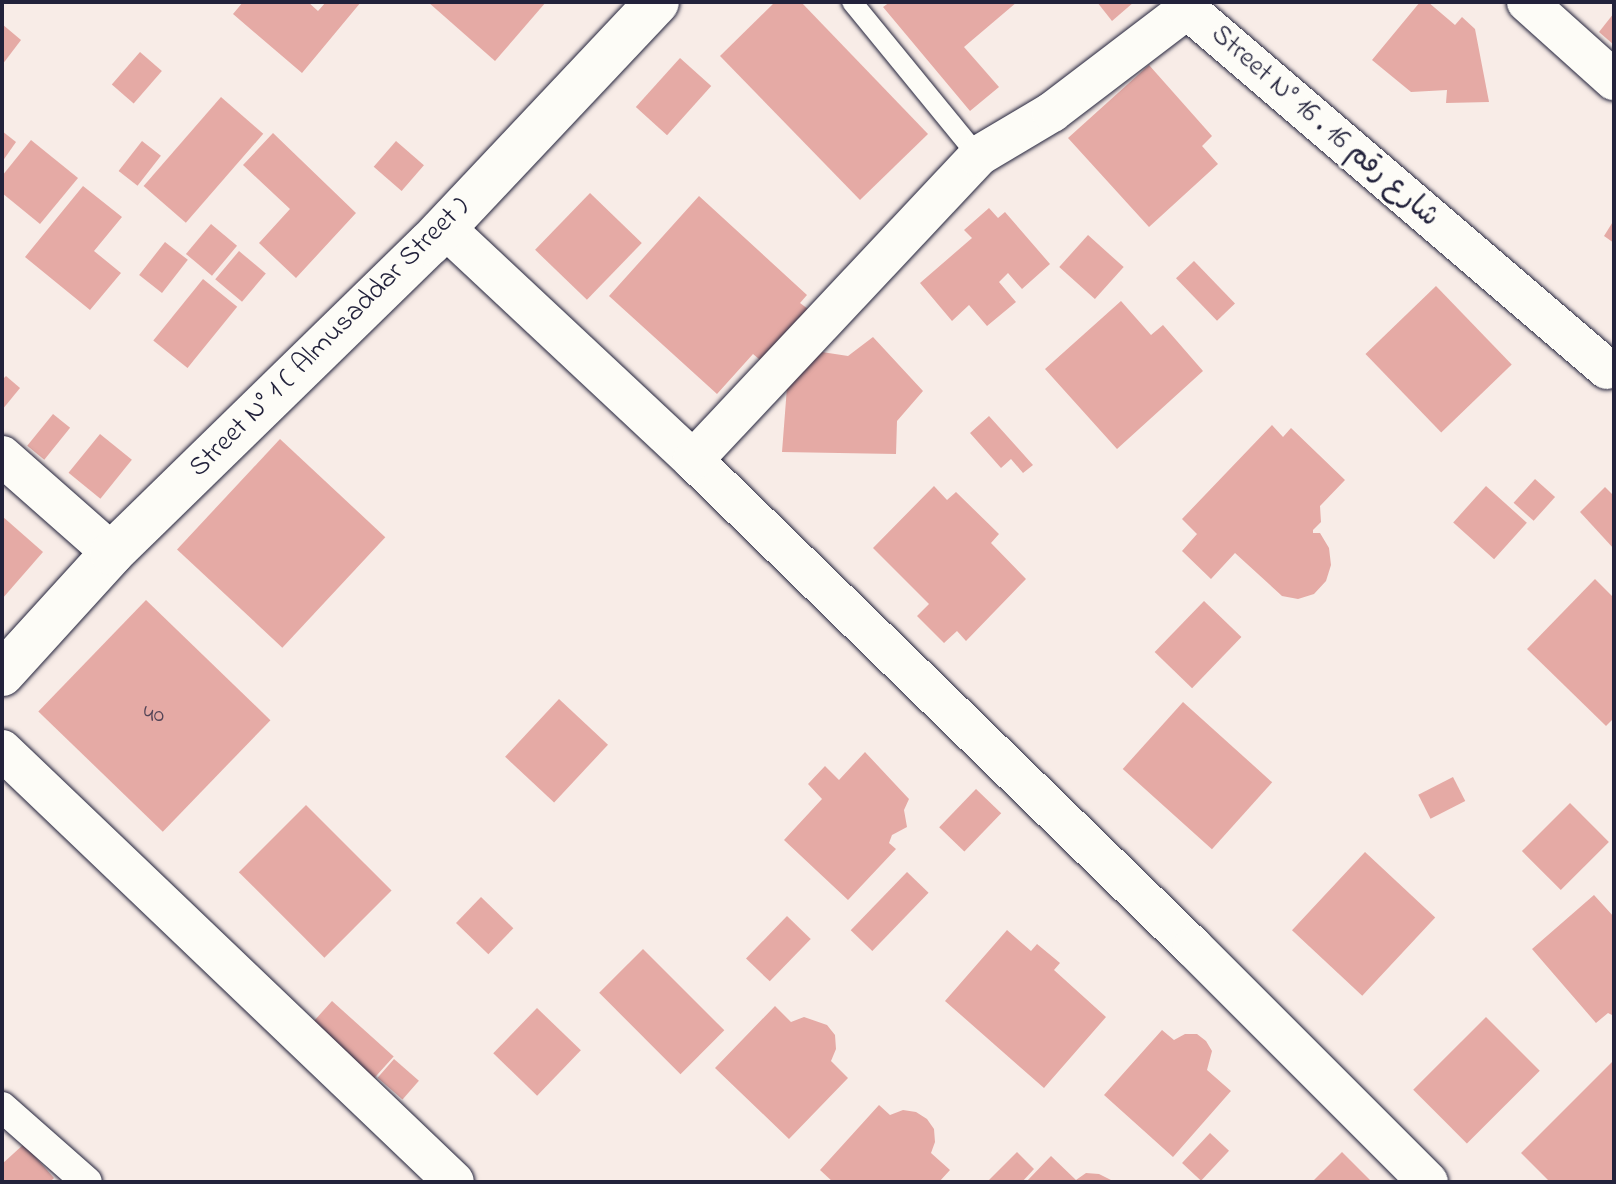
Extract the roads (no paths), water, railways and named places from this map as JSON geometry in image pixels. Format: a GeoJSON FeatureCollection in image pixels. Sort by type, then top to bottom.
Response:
{"type":"FeatureCollection","features":[{"type":"Feature","properties":{"kind":"street","name":"Street N° 1 ( Almusaddar Street )"},"geometry":{"type":"LineString","coordinates":[[2,674],[112,553],[444,227],[657,2]]}},
{"type":"Feature","properties":{"kind":"street"},"geometry":{"type":"LineString","coordinates":[[1527,2],[1614,80]]}},
{"type":"Feature","properties":{"kind":"street","name":"Street N° 16 . شارع رقم 16"},"geometry":{"type":"LineString","coordinates":[[693,460],[978,156],[1052,112],[1187,9],[1607,369]]}},
{"type":"Feature","properties":{"kind":"street"},"geometry":{"type":"LineString","coordinates":[[444,227],[693,460],[1193,947],[1428,1182]]}},
{"type":"Feature","properties":{"kind":"street"},"geometry":{"type":"LineString","coordinates":[[2,456],[112,553]]}},
{"type":"Feature","properties":{"kind":"street"},"geometry":{"type":"LineString","coordinates":[[2,750],[454,1182]]}},
{"type":"Feature","properties":{"kind":"street"},"geometry":{"type":"LineString","coordinates":[[2,1107],[87,1182]]}},
{"type":"Feature","properties":{"kind":"lane"},"geometry":{"type":"LineString","coordinates":[[852,2],[978,156]]}}]}
